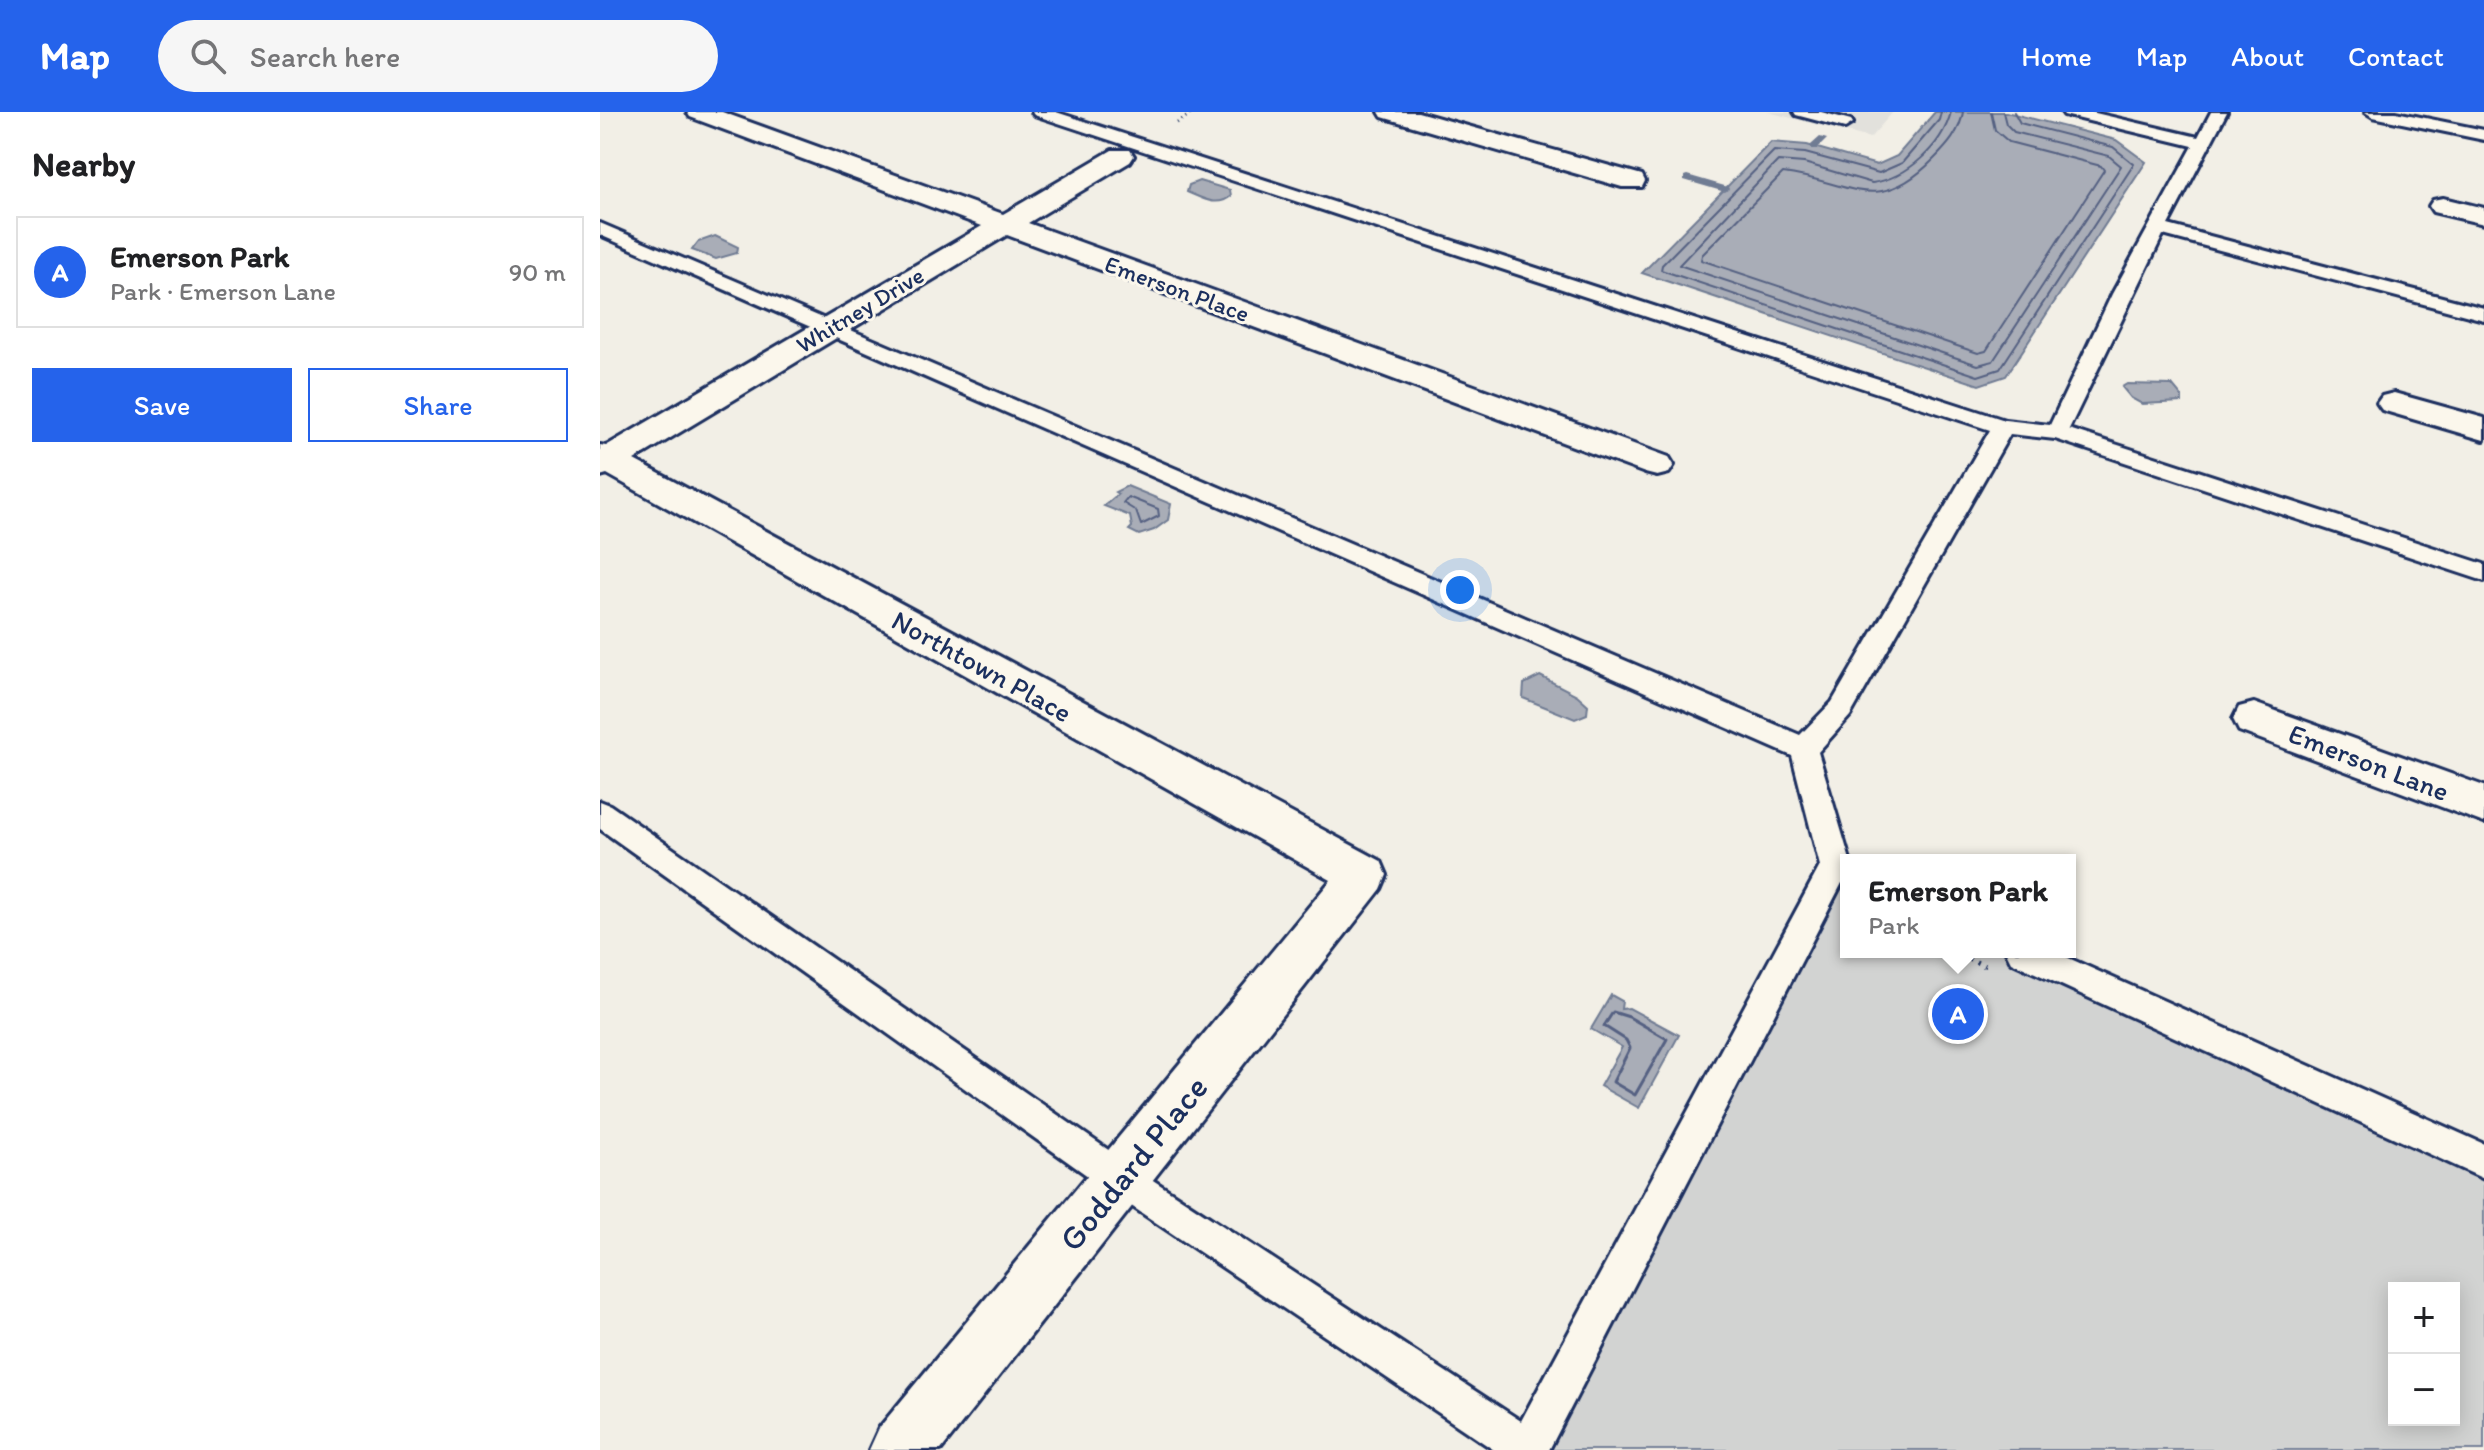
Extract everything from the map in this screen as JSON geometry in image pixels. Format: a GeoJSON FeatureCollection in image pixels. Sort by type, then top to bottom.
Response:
{"type":"FeatureCollection","features":[{"type":"Feature","properties":{"kind":"street","name":"Emerson Place"},"geometry":{"type":"LineString","coordinates":[[699,112],[1657,465]]}},
{"type":"Feature","properties":{"kind":"street"},"geometry":{"type":"LineString","coordinates":[[1391,112],[1632,181]]}},
{"type":"Feature","properties":{"kind":"street","name":"Whitney Drive"},"geometry":{"type":"LineString","coordinates":[[603,461],[1121,156]]}},
{"type":"Feature","properties":{"kind":"street"},"geometry":{"type":"LineString","coordinates":[[2443,206],[2484,216]]}},
{"type":"Feature","properties":{"kind":"street"},"geometry":{"type":"LineString","coordinates":[[2394,403],[2484,429]]}},
{"type":"Feature","properties":{"kind":"street","name":"Northtown Place"},"geometry":{"type":"LineString","coordinates":[[603,461],[1364,875]]}},
{"type":"Feature","properties":{"kind":"street","name":"Emerson Lane"},"geometry":{"type":"LineString","coordinates":[[2254,719],[2484,805]]}},
{"type":"Feature","properties":{"kind":"street","name":"Goddard Place"},"geometry":{"type":"LineString","coordinates":[[901,1450],[1364,875]]}},
{"type":"Feature","properties":{"kind":"lane"},"geometry":{"type":"LineString","coordinates":[[1040,112],[2003,427],[2057,432],[2484,573]]}},
{"type":"Feature","properties":{"kind":"lane"},"geometry":{"type":"LineString","coordinates":[[1802,112],[1845,123]]}},
{"type":"Feature","properties":{"kind":"lane"},"geometry":{"type":"LineString","coordinates":[[2070,112],[2203,143]]}},
{"type":"Feature","properties":{"kind":"lane"},"geometry":{"type":"LineString","coordinates":[[2057,432],[2122,294],[2219,112]]}},
{"type":"Feature","properties":{"kind":"lane"},"geometry":{"type":"LineString","coordinates":[[2373,112],[2484,135]]}},
{"type":"Feature","properties":{"kind":"lane"},"geometry":{"type":"LineString","coordinates":[[600,228],[1804,749],[1840,869],[1528,1449],[1121,1179],[600,813]]}},
{"type":"Feature","properties":{"kind":"lane"},"geometry":{"type":"LineString","coordinates":[[2157,228],[2484,314]]}},
{"type":"Feature","properties":{"kind":"lane"},"geometry":{"type":"LineString","coordinates":[[1804,749],[1841,709],[2003,427]]}},
{"type":"Feature","properties":{"kind":"lane"},"geometry":{"type":"LineString","coordinates":[[2035,958],[2484,1162]]}},
{"type":"Feature","properties":{"kind":"shaded area"},"geometry":{"type":"Polygon","coordinates":[[[1768,112],[1893,112],[1870,138],[1768,112]]]}},
{"type":"Feature","properties":{"kind":"shaded area"},"geometry":{"type":"Polygon","coordinates":[[[1840,883],[1840,958],[2035,958],[2484,1162],[2484,1450],[1528,1450],[1840,883]]]}},
{"type":"Feature","properties":{"kind":"water"},"geometry":{"type":"Polygon","coordinates":[[[1935,112],[2006,112],[2116,140],[2146,162],[2006,376],[1979,385],[1642,273],[1771,142],[1807,145],[1877,165],[1897,156],[1935,112]]]}},
{"type":"Feature","properties":{"kind":"water"},"geometry":{"type":"Polygon","coordinates":[[[1199,181],[1230,190],[1231,196],[1215,202],[1187,192],[1189,185],[1199,181]]]}},
{"type":"Feature","properties":{"kind":"water"},"geometry":{"type":"Polygon","coordinates":[[[715,236],[738,247],[737,253],[716,259],[692,250],[698,242],[715,236]]]}},
{"type":"Feature","properties":{"kind":"water"},"geometry":{"type":"Polygon","coordinates":[[[2127,384],[2172,385],[2182,397],[2182,402],[2142,404],[2131,398],[2122,387],[2127,384]]]}},
{"type":"Feature","properties":{"kind":"water"},"geometry":{"type":"Polygon","coordinates":[[[1127,486],[1171,504],[1168,520],[1154,530],[1139,535],[1129,530],[1132,527],[1130,516],[1104,506],[1118,494],[1115,492],[1127,486]]]}},
{"type":"Feature","properties":{"kind":"water"},"geometry":{"type":"Polygon","coordinates":[[[1540,676],[1577,695],[1588,705],[1587,714],[1575,719],[1523,698],[1524,684],[1540,676]]]}},
{"type":"Feature","properties":{"kind":"water"},"geometry":{"type":"Polygon","coordinates":[[[1611,995],[1622,1001],[1621,1009],[1629,1008],[1679,1035],[1639,1108],[1600,1086],[1622,1047],[1591,1029],[1611,995]]]}},
{"type":"Feature","properties":{"kind":"waterway"},"geometry":{"type":"LineString","coordinates":[[1814,147],[1823,139]]}},
{"type":"Feature","properties":{"kind":"waterway"},"geometry":{"type":"LineString","coordinates":[[1687,178],[1725,189]]}},
{"type":"Feature","properties":{"kind":"place","name":"Emerson Park"},"geometry":{"type":"Point","coordinates":[1958,1014]}}]}
